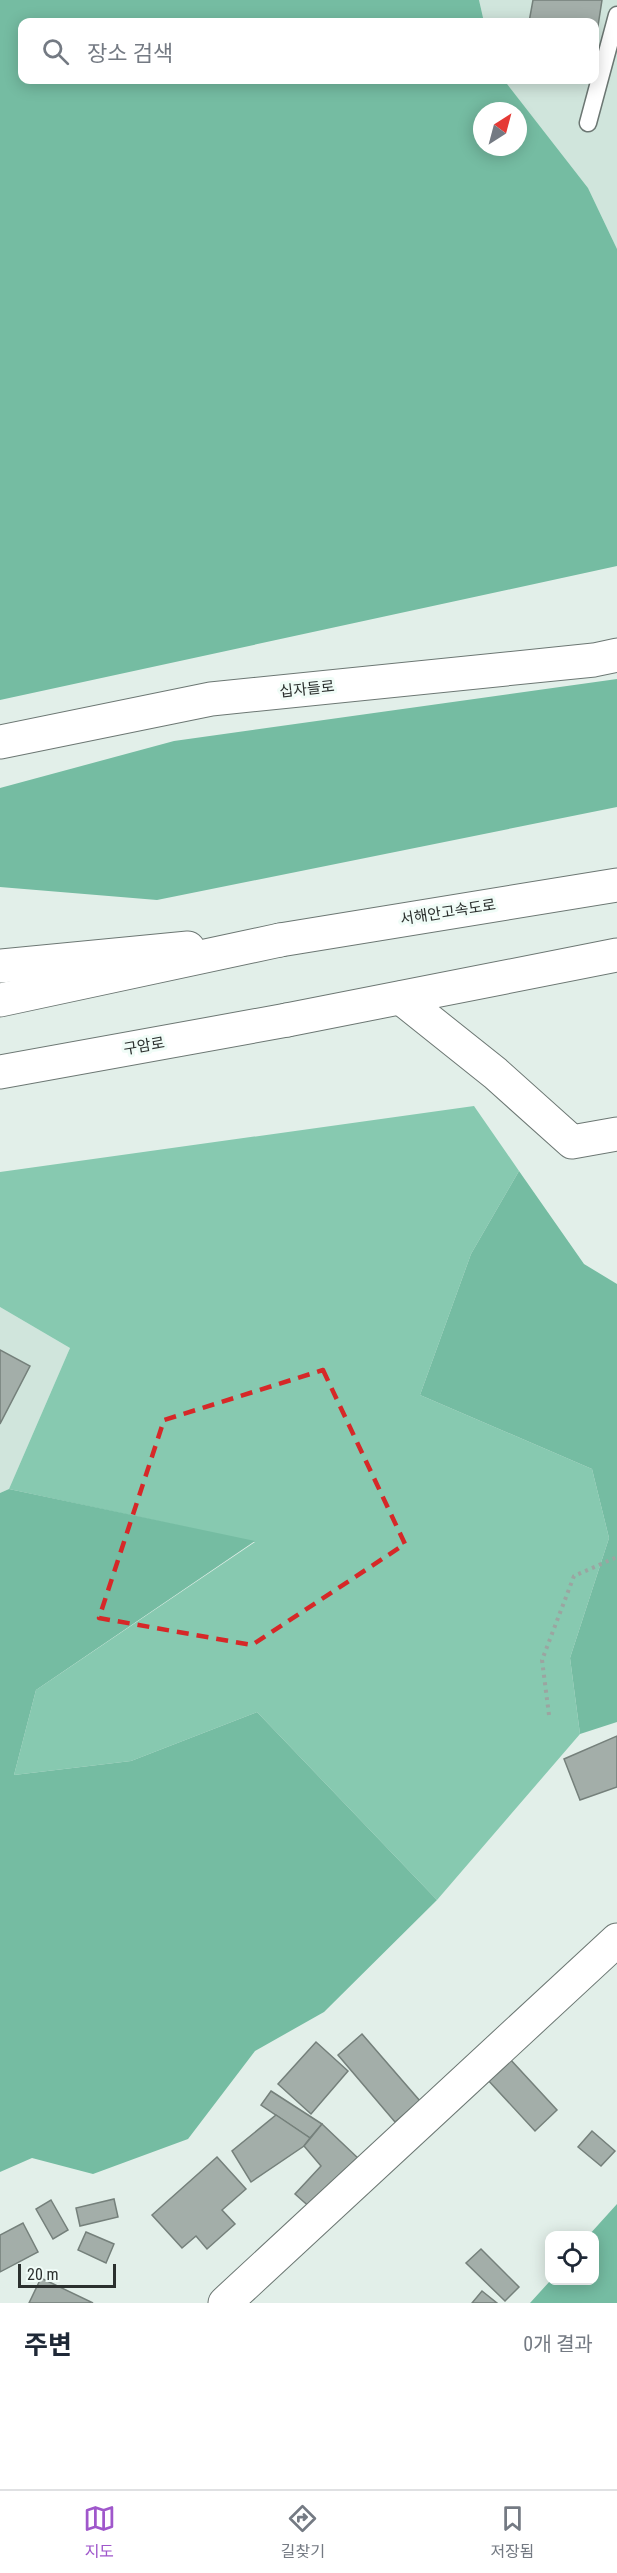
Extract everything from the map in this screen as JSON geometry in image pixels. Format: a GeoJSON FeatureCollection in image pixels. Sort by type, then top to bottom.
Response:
{"type":"FeatureCollection","features":[{"type":"Feature","properties":{"kind":"main road","name":"십자들로"},"geometry":{"type":"LineString","coordinates":[[0,742],[211,699],[594,660],[617,655]]}},
{"type":"Feature","properties":{"kind":"main road","name":"서해안고속도로"},"geometry":{"type":"LineString","coordinates":[[280,940],[617,885]]}},
{"type":"Feature","properties":{"kind":"main road"},"geometry":{"type":"LineString","coordinates":[[0,966],[280,940]]}},
{"type":"Feature","properties":{"kind":"main road"},"geometry":{"type":"LineString","coordinates":[[0,1000],[280,940]]}},
{"type":"Feature","properties":{"kind":"main road"},"geometry":{"type":"LineString","coordinates":[[401,998],[617,955]]}},
{"type":"Feature","properties":{"kind":"main road"},"geometry":{"type":"LineString","coordinates":[[401,998],[495,1073],[572,1142],[617,1134]]}},
{"type":"Feature","properties":{"kind":"main road","name":"구암로"},"geometry":{"type":"LineString","coordinates":[[0,1072],[401,998]]}},
{"type":"Feature","properties":{"kind":"main road"},"geometry":{"type":"LineString","coordinates":[[225,2303],[617,1940]]}},
{"type":"Feature","properties":{"kind":"lane"},"geometry":{"type":"LineString","coordinates":[[599,82],[617,15]]}},
{"type":"Feature","properties":{"kind":"lane"},"geometry":{"type":"LineString","coordinates":[[588,123],[598,84]]}},
{"type":"Feature","properties":{"kind":"path"},"geometry":{"type":"LineString","coordinates":[[549,1715],[542,1660],[574,1576],[617,1557]]}},
{"type":"Feature","properties":{"kind":"highlighted area"},"geometry":{"type":"Polygon","coordinates":[[[323,1370],[405,1544],[252,1645],[99,1618],[164,1420],[323,1370]]]}},
{"type":"Feature","properties":{"kind":"shaded area"},"geometry":{"type":"Polygon","coordinates":[[[479,0],[617,0],[617,249],[588,188],[527,110],[527,102],[521,102],[507,84],[599,84],[599,18],[483,18],[479,0]]]}},
{"type":"Feature","properties":{"kind":"shaded area"},"geometry":{"type":"Polygon","coordinates":[[[0,1307],[70,1348],[9,1489],[0,1493],[0,1307]]]}},
{"type":"Feature","properties":{"kind":"green space"},"geometry":{"type":"Polygon","coordinates":[[[0,0],[479,0],[483,18],[18,18],[18,84],[507,84],[521,102],[473,102],[473,156],[527,156],[527,110],[588,188],[617,249],[617,566],[0,700],[0,0]]]}},
{"type":"Feature","properties":{"kind":"green space"},"geometry":{"type":"Polygon","coordinates":[[[617,679],[617,807],[157,900],[0,887],[0,788],[174,741],[617,679]]]}},
{"type":"Feature","properties":{"kind":"green space"},"geometry":{"type":"Polygon","coordinates":[[[474,1106],[519,1171],[471,1254],[420,1395],[592,1469],[609,1538],[570,1658],[580,1734],[437,1900],[257,1712],[131,1761],[14,1775],[36,1690],[255,1542],[9,1489],[70,1348],[0,1307],[0,1172],[474,1106]]]}},
{"type":"Feature","properties":{"kind":"green space"},"geometry":{"type":"Polygon","coordinates":[[[519,1171],[584,1264],[617,1284],[617,1722],[580,1734],[570,1658],[609,1538],[592,1469],[420,1395],[471,1254],[519,1171]]]}},
{"type":"Feature","properties":{"kind":"green space"},"geometry":{"type":"Polygon","coordinates":[[[9,1489],[255,1541],[36,1690],[14,1775],[131,1761],[257,1712],[437,1900],[324,2012],[255,2051],[188,2139],[93,2174],[32,2158],[0,2172],[0,1493],[9,1489]]]}},
{"type":"Feature","properties":{"kind":"green space"},"geometry":{"type":"Polygon","coordinates":[[[617,2204],[617,2303],[530,2303],[546,2285],[599,2285],[599,2231],[593,2231],[617,2204]]]}},
{"type":"Feature","properties":{"kind":"building"},"geometry":{"type":"Polygon","coordinates":[[[533,0],[602,0],[599,20],[530,18],[533,0]]]}},
{"type":"Feature","properties":{"kind":"building"},"geometry":{"type":"Polygon","coordinates":[[[0,1350],[30,1366],[0,1424],[0,1350]]]}},
{"type":"Feature","properties":{"kind":"building"},"geometry":{"type":"Polygon","coordinates":[[[617,1736],[617,1787],[580,1800],[564,1759],[617,1736]]]}},
{"type":"Feature","properties":{"kind":"building"},"geometry":{"type":"Polygon","coordinates":[[[362,2034],[420,2101],[395,2122],[338,2055],[362,2034]]]}},
{"type":"Feature","properties":{"kind":"building"},"geometry":{"type":"Polygon","coordinates":[[[316,2042],[348,2071],[311,2114],[278,2084],[316,2042]]]}},
{"type":"Feature","properties":{"kind":"building"},"geometry":{"type":"Polygon","coordinates":[[[509,2058],[557,2110],[535,2131],[487,2079],[509,2058]]]}},
{"type":"Feature","properties":{"kind":"building"},"geometry":{"type":"Polygon","coordinates":[[[271,2091],[322,2124],[310,2138],[261,2105],[271,2091]]]}},
{"type":"Feature","properties":{"kind":"building"},"geometry":{"type":"Polygon","coordinates":[[[276,2115],[310,2138],[304,2146],[251,2182],[232,2151],[276,2115]]]}},
{"type":"Feature","properties":{"kind":"building"},"geometry":{"type":"Polygon","coordinates":[[[322,2124],[360,2160],[313,2210],[295,2194],[321,2166],[304,2146],[322,2124]]]}},
{"type":"Feature","properties":{"kind":"building"},"geometry":{"type":"Polygon","coordinates":[[[592,2131],[615,2151],[601,2166],[578,2147],[592,2131]]]}},
{"type":"Feature","properties":{"kind":"building"},"geometry":{"type":"Polygon","coordinates":[[[217,2157],[246,2189],[222,2210],[235,2224],[207,2249],[196,2236],[182,2248],[152,2215],[217,2157]]]}},
{"type":"Feature","properties":{"kind":"building"},"geometry":{"type":"Polygon","coordinates":[[[114,2199],[118,2217],[80,2226],[76,2208],[114,2199]]]}},
{"type":"Feature","properties":{"kind":"building"},"geometry":{"type":"Polygon","coordinates":[[[51,2200],[68,2230],[53,2239],[36,2209],[51,2200]]]}},
{"type":"Feature","properties":{"kind":"building"},"geometry":{"type":"Polygon","coordinates":[[[23,2223],[38,2252],[0,2272],[0,2235],[23,2223]]]}},
{"type":"Feature","properties":{"kind":"building"},"geometry":{"type":"Polygon","coordinates":[[[86,2232],[114,2244],[106,2263],[78,2250],[86,2232]]]}},
{"type":"Feature","properties":{"kind":"building"},"geometry":{"type":"Polygon","coordinates":[[[481,2249],[519,2287],[505,2301],[466,2263],[481,2249]]]}},
{"type":"Feature","properties":{"kind":"building"},"geometry":{"type":"Polygon","coordinates":[[[41,2278],[93,2303],[29,2303],[41,2278]]]}},
{"type":"Feature","properties":{"kind":"building"},"geometry":{"type":"Polygon","coordinates":[[[482,2291],[497,2303],[472,2303],[482,2291]]]}}]}
